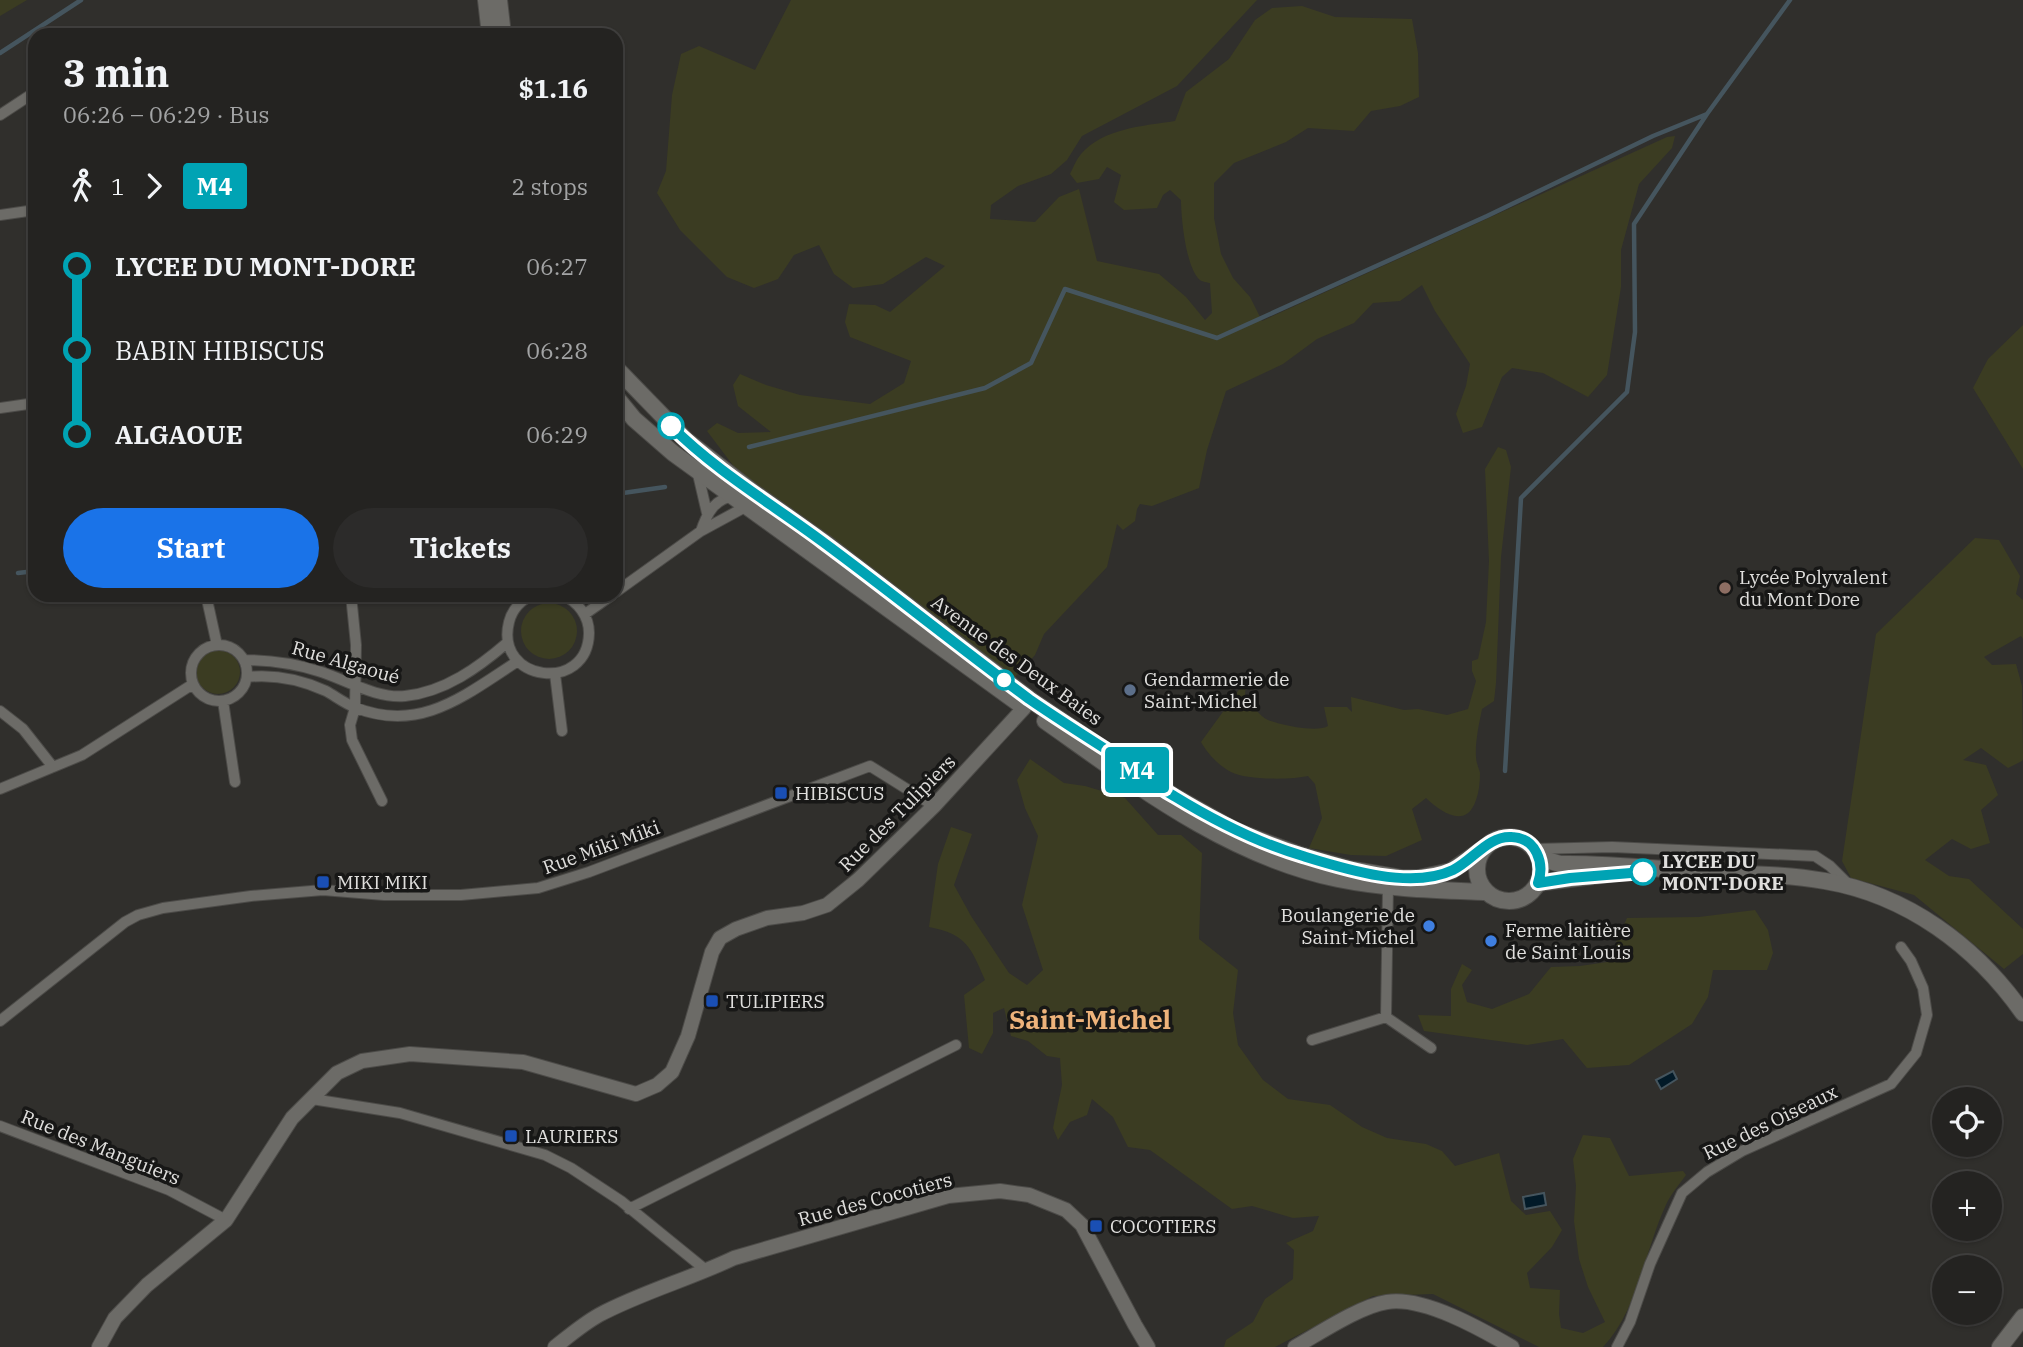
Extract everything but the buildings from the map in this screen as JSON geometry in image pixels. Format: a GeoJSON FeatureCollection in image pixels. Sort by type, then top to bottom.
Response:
{"type":"FeatureCollection","features":[{"type":"Feature","properties":{"kind":"main road"},"geometry":{"type":"LineString","coordinates":[[486,0],[488,28]]}},
{"type":"Feature","properties":{"kind":"main road"},"geometry":{"type":"LineString","coordinates":[[499,0],[502,28]]}},
{"type":"Feature","properties":{"kind":"main road","name":"Avenue des Deux Baies"},"geometry":{"type":"LineString","coordinates":[[623,375],[686,440],[824,542],[1116,772],[1184,816],[1233,843],[1317,873],[1388,887],[1486,892],[1494,898],[1514,901],[1532,892],[1538,883],[1570,878],[1629,872],[1713,872]]}},
{"type":"Feature","properties":{"kind":"main road","name":"Avenue des Deux Baies"},"geometry":{"type":"LineString","coordinates":[[623,406],[634,419],[673,453],[1028,704],[1172,795],[1236,831],[1300,855],[1349,869],[1402,878],[1419,878],[1451,871],[1491,842],[1509,836],[1527,841],[1537,853],[1560,864],[1791,876],[1825,881],[1884,898],[1906,908],[1953,938],[1974,954],[2013,996],[2023,1013]]}},
{"type":"Feature","properties":{"kind":"main road"},"geometry":{"type":"LineString","coordinates":[[1483,849],[1477,875],[1486,892]]}},
{"type":"Feature","properties":{"kind":"main road"},"geometry":{"type":"LineString","coordinates":[[1537,853],[1541,875],[1538,883]]}},
{"type":"Feature","properties":{"kind":"main road"},"geometry":{"type":"LineString","coordinates":[[2000,1347],[2023,1317]]}},
{"type":"Feature","properties":{"kind":"street"},"geometry":{"type":"LineString","coordinates":[[0,116],[28,97]]}},
{"type":"Feature","properties":{"kind":"street"},"geometry":{"type":"LineString","coordinates":[[0,215],[28,211]]}},
{"type":"Feature","properties":{"kind":"street"},"geometry":{"type":"LineString","coordinates":[[0,408],[28,404]]}},
{"type":"Feature","properties":{"kind":"street"},"geometry":{"type":"LineString","coordinates":[[697,470],[707,513]]}},
{"type":"Feature","properties":{"kind":"street"},"geometry":{"type":"LineString","coordinates":[[701,531],[707,513],[720,500],[732,496],[749,497],[807,539],[824,542]]}},
{"type":"Feature","properties":{"kind":"street"},"geometry":{"type":"LineString","coordinates":[[623,587],[701,531],[747,506]]}},
{"type":"Feature","properties":{"kind":"street"},"geometry":{"type":"LineString","coordinates":[[208,602],[217,645]]}},
{"type":"Feature","properties":{"kind":"street"},"geometry":{"type":"LineString","coordinates":[[352,602],[356,645],[355,708],[350,725],[352,740],[382,801]]}},
{"type":"Feature","properties":{"kind":"street"},"geometry":{"type":"LineString","coordinates":[[522,602],[510,617],[508,642],[518,661],[529,669],[555,674],[577,663],[589,640],[585,614],[574,602]]}},
{"type":"Feature","properties":{"kind":"street"},"geometry":{"type":"LineString","coordinates":[[585,614],[602,602]]}},
{"type":"Feature","properties":{"kind":"street","name":"Rue Algaoué"},"geometry":{"type":"LineString","coordinates":[[244,660],[277,660],[317,670],[380,694],[404,696],[452,682],[480,666],[508,642]]}},
{"type":"Feature","properties":{"kind":"street"},"geometry":{"type":"LineString","coordinates":[[217,645],[233,649],[244,660],[247,677],[239,693],[223,701],[205,697],[193,684],[191,675],[195,658],[201,651],[217,645]]}},
{"type":"Feature","properties":{"kind":"street","name":"Rue Algaoué"},"geometry":{"type":"LineString","coordinates":[[247,677],[287,677],[325,691],[355,708],[400,717],[438,710],[518,661]]}},
{"type":"Feature","properties":{"kind":"street"},"geometry":{"type":"LineString","coordinates":[[555,674],[562,731]]}},
{"type":"Feature","properties":{"kind":"street"},"geometry":{"type":"LineString","coordinates":[[0,789],[82,755],[193,684]]}},
{"type":"Feature","properties":{"kind":"street"},"geometry":{"type":"LineString","coordinates":[[223,701],[235,782]]}},
{"type":"Feature","properties":{"kind":"street","name":"Rue des Tulipiers"},"geometry":{"type":"LineString","coordinates":[[99,1347],[115,1318],[140,1292],[226,1220],[292,1118],[337,1073],[362,1060],[411,1054],[523,1062],[636,1094],[657,1085],[672,1072],[688,1036],[712,952],[720,938],[767,918],[803,913],[827,905],[859,880],[934,806],[1028,704]]}},
{"type":"Feature","properties":{"kind":"street"},"geometry":{"type":"LineString","coordinates":[[0,710],[23,729],[53,767]]}},
{"type":"Feature","properties":{"kind":"street","name":"Rue Miki Miki"},"geometry":{"type":"LineString","coordinates":[[0,1021],[125,922],[163,908],[323,890],[384,895],[449,895],[538,888],[589,872],[870,766],[934,806]]}},
{"type":"Feature","properties":{"kind":"street"},"geometry":{"type":"LineString","coordinates":[[1537,853],[1612,847],[1815,856],[1830,866],[1852,888]]}},
{"type":"Feature","properties":{"kind":"street"},"geometry":{"type":"LineString","coordinates":[[1386,1017],[1388,887]]}},
{"type":"Feature","properties":{"kind":"street","name":"Rue des Oiseaux"},"geometry":{"type":"LineString","coordinates":[[1617,1347],[1630,1322],[1650,1264],[1682,1193],[1707,1172],[1742,1152],[1891,1084],[1916,1053],[1927,1015],[1923,988],[1911,961],[1901,947]]}},
{"type":"Feature","properties":{"kind":"street"},"geometry":{"type":"LineString","coordinates":[[1312,1040],[1386,1017]]}},
{"type":"Feature","properties":{"kind":"street"},"geometry":{"type":"LineString","coordinates":[[1386,1017],[1431,1048]]}},
{"type":"Feature","properties":{"kind":"street"},"geometry":{"type":"LineString","coordinates":[[629,1209],[956,1045]]}},
{"type":"Feature","properties":{"kind":"street"},"geometry":{"type":"LineString","coordinates":[[312,1099],[400,1113],[545,1155],[571,1168],[629,1209],[707,1271]]}},
{"type":"Feature","properties":{"kind":"street","name":"Rue des Manguiers"},"geometry":{"type":"LineString","coordinates":[[0,1126],[169,1190],[226,1220]]}},
{"type":"Feature","properties":{"kind":"street","name":"Rue des Cocotiers"},"geometry":{"type":"LineString","coordinates":[[555,1347],[597,1316],[734,1258],[948,1196],[1000,1191],[1029,1195],[1066,1210],[1082,1225],[1148,1347]]}},
{"type":"Feature","properties":{"kind":"street"},"geometry":{"type":"LineString","coordinates":[[1295,1347],[1374,1305],[1389,1301],[1411,1304],[1464,1320],[1512,1347]]}},
{"type":"Feature","properties":{"kind":"green space"},"geometry":{"type":"Polygon","coordinates":[[[0,0],[27,0],[0,16],[0,0]]]}},
{"type":"Feature","properties":{"kind":"green space"},"geometry":{"type":"Polygon","coordinates":[[[791,0],[1257,0],[1177,86],[1082,136],[1067,160],[1051,174],[1018,186],[991,205],[990,219],[1035,222],[1059,197],[1079,189],[1097,261],[1159,274],[1186,297],[1205,320],[1212,313],[1210,283],[1200,280],[1191,265],[1183,230],[1181,200],[1170,190],[1163,195],[1157,208],[1124,210],[1114,202],[1121,175],[1107,167],[1099,179],[1077,183],[1070,174],[1076,161],[1090,145],[1112,133],[1175,121],[1186,92],[1229,59],[1255,20],[1272,8],[1302,6],[1335,17],[1412,19],[1418,53],[1419,97],[1400,106],[1371,111],[1354,131],[1308,128],[1286,142],[1234,163],[1214,183],[1214,218],[1221,254],[1233,278],[1250,297],[1262,321],[1667,137],[1675,136],[1672,148],[1639,184],[1621,250],[1621,287],[1607,375],[1588,397],[1543,373],[1512,368],[1502,377],[1482,427],[1463,433],[1456,414],[1470,364],[1435,311],[1422,285],[1400,301],[1373,303],[1354,323],[1317,339],[1283,364],[1226,391],[1207,450],[1199,488],[1152,506],[1140,504],[1135,521],[1123,530],[1117,524],[1107,567],[1044,634],[1035,655],[1015,677],[735,468],[707,431],[717,423],[738,433],[771,432],[738,406],[733,385],[740,374],[800,395],[870,404],[904,383],[911,361],[850,337],[845,322],[849,304],[875,305],[890,312],[945,266],[926,257],[883,284],[853,288],[834,274],[819,245],[794,255],[778,279],[754,288],[727,277],[680,230],[657,193],[666,171],[672,95],[681,54],[699,46],[755,70],[791,0]]]}},
{"type":"Feature","properties":{"kind":"green space"},"geometry":{"type":"Polygon","coordinates":[[[2023,325],[2023,469],[1973,388],[1988,359],[2023,325]]]}},
{"type":"Feature","properties":{"kind":"green space"},"geometry":{"type":"Polygon","coordinates":[[[1498,447],[1506,450],[1511,467],[1501,557],[1496,683],[1494,701],[1482,709],[1476,745],[1476,761],[1480,773],[1479,790],[1472,809],[1466,814],[1453,816],[1426,798],[1412,809],[1422,840],[1386,856],[1351,855],[1309,848],[1322,818],[1315,784],[1308,776],[1269,778],[1238,775],[1218,763],[1201,742],[1246,680],[1245,696],[1262,716],[1274,722],[1299,727],[1316,729],[1328,726],[1324,707],[1347,707],[1352,712],[1351,697],[1404,710],[1418,709],[1447,715],[1468,709],[1476,681],[1472,661],[1478,659],[1486,622],[1489,561],[1485,469],[1498,447]]]}},
{"type":"Feature","properties":{"kind":"green space"},"geometry":{"type":"Polygon","coordinates":[[[1975,538],[1999,540],[2020,576],[2016,594],[2023,600],[2023,639],[2021,636],[1984,657],[1992,665],[2016,664],[2022,686],[2023,759],[2008,768],[1981,748],[1963,760],[1986,765],[1998,795],[1981,810],[1990,843],[1971,849],[1952,839],[1925,860],[1949,876],[1969,879],[2023,929],[2023,954],[2004,969],[1914,895],[1851,878],[1842,861],[1876,634],[1975,538]]]}},
{"type":"Feature","properties":{"kind":"green space"},"geometry":{"type":"Polygon","coordinates":[[[543,603],[555,603],[565,607],[573,615],[577,631],[573,647],[565,655],[555,659],[543,659],[533,655],[525,647],[521,637],[521,625],[525,615],[533,607],[543,603]]]}},
{"type":"Feature","properties":{"kind":"green space"},"geometry":{"type":"Polygon","coordinates":[[[218,650],[227,651],[234,656],[239,663],[239,681],[234,688],[227,693],[218,694],[209,693],[202,688],[197,681],[196,672],[197,663],[202,656],[209,651],[218,650]]]}},
{"type":"Feature","properties":{"kind":"green space"},"geometry":{"type":"Polygon","coordinates":[[[1030,759],[1064,783],[1085,786],[1125,798],[1158,835],[1181,835],[1202,853],[1199,939],[1238,970],[1233,1013],[1238,1045],[1263,1080],[1288,1099],[1330,1105],[1362,1127],[1387,1138],[1426,1144],[1442,1151],[1455,1166],[1499,1153],[1511,1201],[1526,1215],[1550,1211],[1562,1230],[1552,1247],[1527,1273],[1530,1288],[1560,1290],[1561,1328],[1583,1333],[1605,1322],[1588,1287],[1579,1259],[1574,1221],[1576,1186],[1573,1159],[1583,1135],[1610,1138],[1629,1176],[1683,1171],[1686,1175],[1665,1207],[1632,1299],[1615,1332],[1603,1347],[1539,1347],[1433,1294],[1373,1296],[1275,1347],[1224,1347],[1226,1340],[1253,1322],[1265,1299],[1293,1279],[1294,1250],[1286,1243],[1313,1231],[1319,1216],[1293,1218],[1252,1206],[1232,1209],[1150,1150],[1128,1147],[1113,1117],[1092,1099],[1087,1115],[1070,1122],[1058,1140],[1053,1128],[1062,1085],[1060,1058],[1047,1056],[1028,1041],[1011,1036],[1004,1008],[993,1013],[993,1033],[982,1054],[969,1048],[964,995],[985,980],[976,959],[960,938],[929,927],[938,864],[951,827],[972,834],[954,885],[971,916],[1009,973],[1027,985],[1043,970],[1022,905],[1038,836],[1025,808],[1017,780],[1030,759]]]}},
{"type":"Feature","properties":{"kind":"green space"},"geometry":{"type":"Polygon","coordinates":[[[1755,910],[1768,930],[1773,953],[1767,970],[1713,970],[1708,997],[1692,1024],[1629,1065],[1587,1068],[1563,1039],[1527,1045],[1424,1031],[1418,1015],[1451,1016],[1451,989],[1462,964],[1472,970],[1462,985],[1467,1002],[1492,1009],[1529,994],[1551,967],[1607,962],[1627,918],[1699,917],[1755,910]]]}},
{"type":"Feature","properties":{"kind":"water"},"geometry":{"type":"Polygon","coordinates":[[[1673,1071],[1677,1079],[1661,1089],[1656,1080],[1673,1071]]]}},
{"type":"Feature","properties":{"kind":"water"},"geometry":{"type":"Polygon","coordinates":[[[1544,1193],[1546,1205],[1525,1209],[1523,1197],[1544,1193]]]}},
{"type":"Feature","properties":{"kind":"waterway"},"geometry":{"type":"LineString","coordinates":[[38,28],[81,0]]}},
{"type":"Feature","properties":{"kind":"waterway"},"geometry":{"type":"LineString","coordinates":[[749,447],[985,388],[1031,363],[1065,289],[1217,338],[1487,216],[1653,136],[1707,114],[1790,0]]}},
{"type":"Feature","properties":{"kind":"waterway"},"geometry":{"type":"LineString","coordinates":[[0,53],[28,35]]}},
{"type":"Feature","properties":{"kind":"waterway"},"geometry":{"type":"LineString","coordinates":[[1505,771],[1521,498],[1627,392],[1635,332],[1634,224],[1707,114]]}},
{"type":"Feature","properties":{"kind":"waterway"},"geometry":{"type":"LineString","coordinates":[[623,493],[665,487]]}},
{"type":"Feature","properties":{"kind":"waterway"},"geometry":{"type":"LineString","coordinates":[[18,573],[28,572]]}},
{"type":"Feature","properties":{"kind":"bus line","name":"M4"},"geometry":{"type":"LineString","coordinates":[[671,426],[753,492],[824,542],[1032,701],[1172,795],[1236,831],[1300,855],[1349,869],[1402,878],[1419,878],[1451,871],[1469,861],[1491,842],[1509,836],[1527,841],[1535,849],[1541,866],[1538,883],[1643,872]]}},
{"type":"Feature","properties":{"kind":"place","name":"Lycée Polyvalent du Mont Dore"},"geometry":{"type":"Point","coordinates":[1725,588]}},
{"type":"Feature","properties":{"kind":"place","name":"Gendarmerie de Saint-Michel"},"geometry":{"type":"Point","coordinates":[1130,690]}},
{"type":"Feature","properties":{"kind":"place","name":"HIBISCUS"},"geometry":{"type":"Point","coordinates":[781,793]}},
{"type":"Feature","properties":{"kind":"place","name":"LYCEE DU MONT-DORE"},"geometry":{"type":"Point","coordinates":[1643,872]}},
{"type":"Feature","properties":{"kind":"place","name":"MIKI MIKI"},"geometry":{"type":"Point","coordinates":[323,882]}},
{"type":"Feature","properties":{"kind":"place","name":"Boulangerie de Saint-Michel"},"geometry":{"type":"Point","coordinates":[1429,926]}},
{"type":"Feature","properties":{"kind":"place","name":"Ferme laitière de Saint Louis"},"geometry":{"type":"Point","coordinates":[1491,941]}},
{"type":"Feature","properties":{"kind":"place","name":"TULIPIERS"},"geometry":{"type":"Point","coordinates":[712,1001]}},
{"type":"Feature","properties":{"kind":"place","name":"LAURIERS"},"geometry":{"type":"Point","coordinates":[511,1136]}},
{"type":"Feature","properties":{"kind":"place","name":"COCOTIERS"},"geometry":{"type":"Point","coordinates":[1096,1226]}},
{"type":"Feature","properties":{"kind":"district","name":"Saint-Michel"},"geometry":{"type":"Point","coordinates":[1090,1020]}}]}
